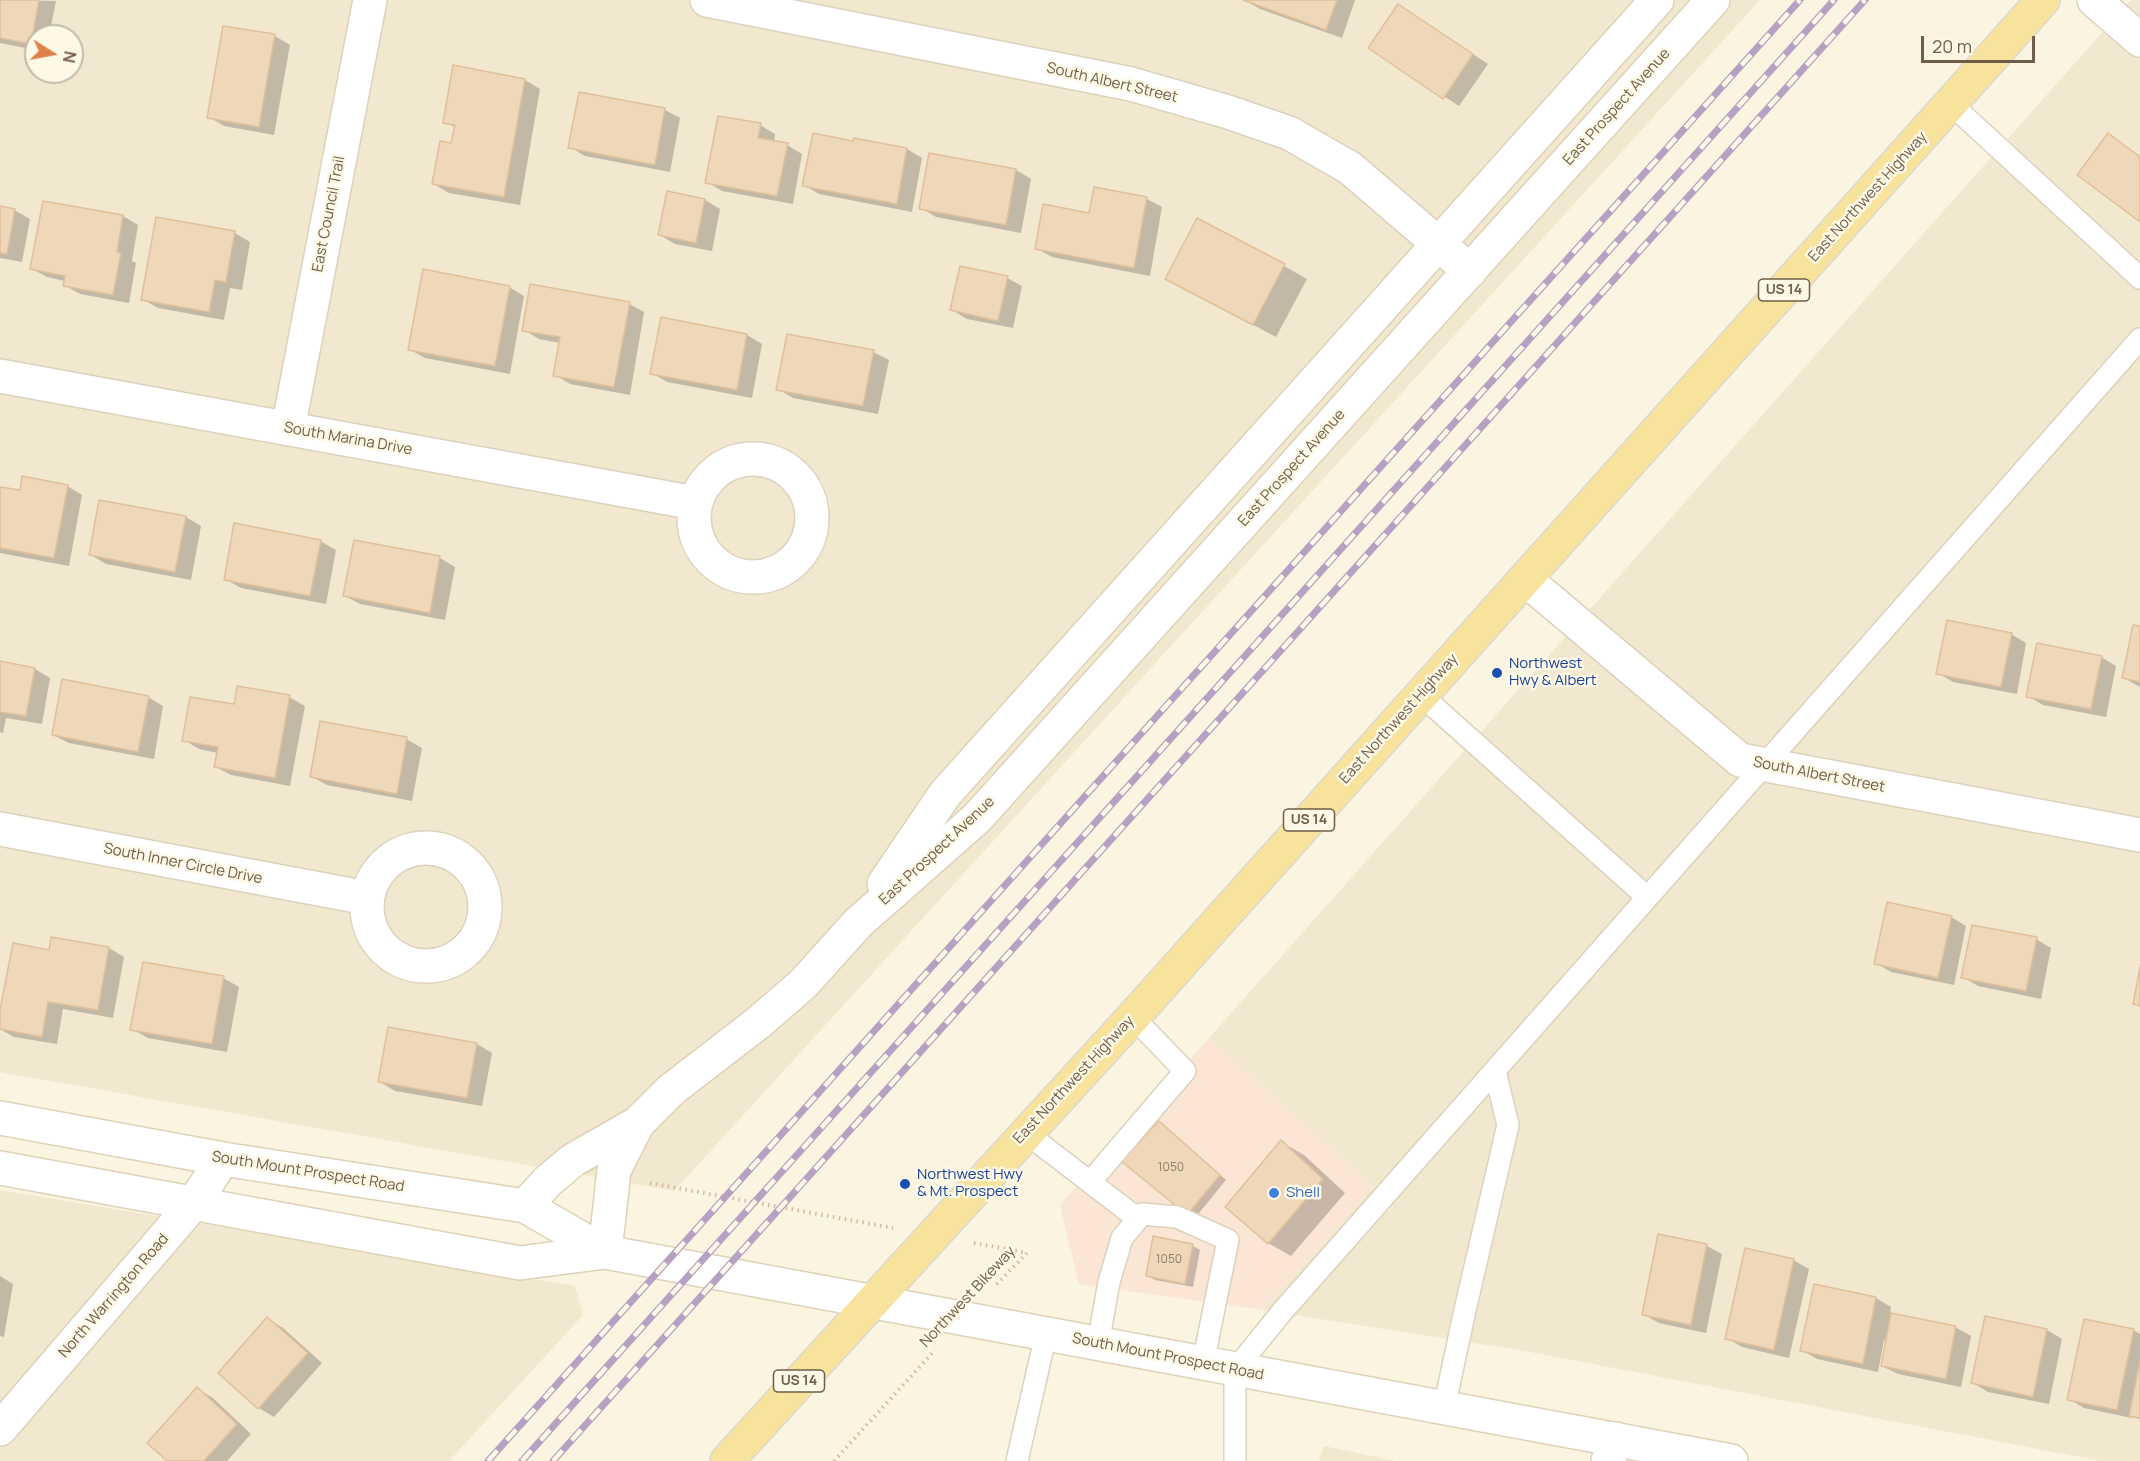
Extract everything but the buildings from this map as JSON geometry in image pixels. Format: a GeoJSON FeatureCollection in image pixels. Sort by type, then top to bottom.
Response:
{"type":"FeatureCollection","features":[{"type":"Feature","properties":{"kind":"main road","name":"East Northwest Highway"},"geometry":{"type":"LineString","coordinates":[[727,1461],[1133,1017],[2043,0]]}},
{"type":"Feature","properties":{"kind":"street","name":"East Council Trail"},"geometry":{"type":"LineString","coordinates":[[288,429],[370,0]]}},
{"type":"Feature","properties":{"kind":"street","name":"South Albert Street"},"geometry":{"type":"LineString","coordinates":[[707,0],[1131,84],[1228,112],[1289,133],[1350,168],[1470,271]]}},
{"type":"Feature","properties":{"kind":"street","name":"East Prospect Avenue"},"geometry":{"type":"LineString","coordinates":[[858,923],[945,794],[1657,0]]}},
{"type":"Feature","properties":{"kind":"street","name":"East Prospect Avenue"},"geometry":{"type":"LineString","coordinates":[[605,1252],[614,1170],[638,1123],[671,1090],[758,1023],[803,984],[858,923],[977,818],[1713,0]]}},
{"type":"Feature","properties":{"kind":"street"},"geometry":{"type":"LineString","coordinates":[[2094,0],[2140,40]]}},
{"type":"Feature","properties":{"kind":"street","name":"South Marina Drive"},"geometry":{"type":"LineString","coordinates":[[0,376],[695,503]]}},
{"type":"Feature","properties":{"kind":"street","name":"South Albert Street"},"geometry":{"type":"LineString","coordinates":[[1525,579],[1740,760],[2140,835]]}},
{"type":"Feature","properties":{"kind":"street","name":"South Inner Circle Drive"},"geometry":{"type":"LineString","coordinates":[[0,829],[367,898]]}},
{"type":"Feature","properties":{"kind":"street","name":"South Mount Prospect Road"},"geometry":{"type":"LineString","coordinates":[[0,1118],[223,1159],[525,1206],[605,1252]]}},
{"type":"Feature","properties":{"kind":"street"},"geometry":{"type":"LineString","coordinates":[[525,1206],[548,1181],[573,1160],[638,1123]]}},
{"type":"Feature","properties":{"kind":"street","name":"North Warrington Road"},"geometry":{"type":"LineString","coordinates":[[0,1429],[193,1204],[223,1159]]}},
{"type":"Feature","properties":{"kind":"street","name":"South Mount Prospect Road"},"geometry":{"type":"LineString","coordinates":[[0,1168],[520,1263],[605,1252],[1444,1408],[1612,1450],[1731,1461]]}},
{"type":"Feature","properties":{"kind":"lane"},"geometry":{"type":"LineString","coordinates":[[1951,105],[2140,278]]}},
{"type":"Feature","properties":{"kind":"lane"},"geometry":{"type":"LineString","coordinates":[[1235,1461],[1235,1370],[1281,1313],[2140,339]]}},
{"type":"Feature","properties":{"kind":"lane"},"geometry":{"type":"LineString","coordinates":[[1421,695],[1647,897]]}},
{"type":"Feature","properties":{"kind":"lane"},"geometry":{"type":"LineString","coordinates":[[1090,1182],[1185,1071],[1133,1017]]}},
{"type":"Feature","properties":{"kind":"lane"},"geometry":{"type":"LineString","coordinates":[[1444,1408],[1508,1125],[1495,1071]]}},
{"type":"Feature","properties":{"kind":"lane"},"geometry":{"type":"LineString","coordinates":[[1026,1133],[1138,1219]]}},
{"type":"Feature","properties":{"kind":"lane"},"geometry":{"type":"LineString","coordinates":[[1098,1344],[1109,1281],[1122,1238],[1142,1214],[1176,1217],[1228,1240],[1203,1363]]}},
{"type":"Feature","properties":{"kind":"lane"},"geometry":{"type":"LineString","coordinates":[[1017,1461],[1047,1334]]}},
{"type":"Feature","properties":{"kind":"path","name":"Northwest Bikeway"},"geometry":{"type":"LineString","coordinates":[[660,1185],[1027,1253],[834,1461]]}},
{"type":"Feature","properties":{"kind":"shaded area"},"geometry":{"type":"Polygon","coordinates":[[[0,0],[1760,0],[674,1191],[0,1072],[0,0]]]}},
{"type":"Feature","properties":{"kind":"shaded area"},"geometry":{"type":"Polygon","coordinates":[[[2131,0],[2140,0],[2140,1461],[2101,1461],[1525,1351],[1263,1310],[1374,1186],[1209,1038],[2131,0]]]}},
{"type":"Feature","properties":{"kind":"shaded area"},"geometry":{"type":"Polygon","coordinates":[[[1209,1038],[1374,1186],[1263,1310],[1079,1284],[1060,1205],[1209,1038]]]}},
{"type":"Feature","properties":{"kind":"shaded area"},"geometry":{"type":"Polygon","coordinates":[[[0,1190],[575,1286],[583,1315],[449,1461],[0,1461],[0,1190]]]}},
{"type":"Feature","properties":{"kind":"shaded area"},"geometry":{"type":"Polygon","coordinates":[[[1324,1446],[1395,1461],[1319,1461],[1324,1446]]]}},
{"type":"Feature","properties":{"kind":"railway"},"geometry":{"type":"LineString","coordinates":[[488,1461],[1800,0]]}},
{"type":"Feature","properties":{"kind":"railway"},"geometry":{"type":"LineString","coordinates":[[522,1461],[1834,0]]}},
{"type":"Feature","properties":{"kind":"railway"},"geometry":{"type":"LineString","coordinates":[[553,1461],[1865,0]]}},
{"type":"Feature","properties":{"kind":"place","name":"Northwest Hwy & Albert"},"geometry":{"type":"Point","coordinates":[1497,673]}},
{"type":"Feature","properties":{"kind":"place","name":"Northwest Hwy & Mt. Prospect"},"geometry":{"type":"Point","coordinates":[905,1184]}},
{"type":"Feature","properties":{"kind":"place","name":"Shell"},"geometry":{"type":"Point","coordinates":[1274,1193]}}]}
